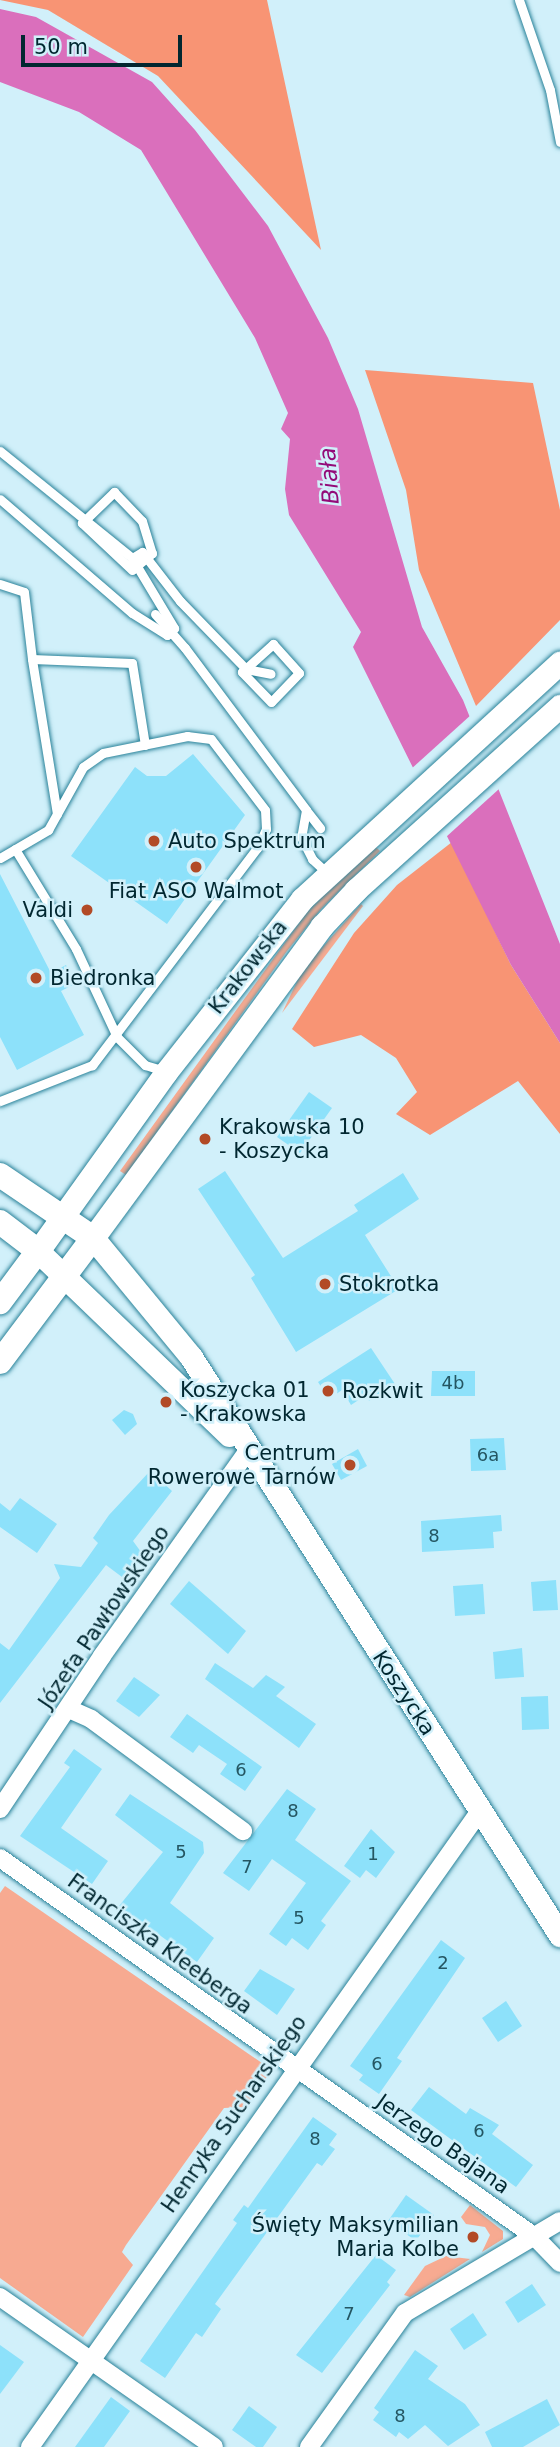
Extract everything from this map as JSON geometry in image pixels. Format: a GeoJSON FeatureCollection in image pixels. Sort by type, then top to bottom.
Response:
{"type":"FeatureCollection","features":[{"type":"Feature","properties":{"kind":"main road"},"geometry":{"type":"LineString","coordinates":[[0,1175],[93,1238]]}},
{"type":"Feature","properties":{"kind":"main road"},"geometry":{"type":"LineString","coordinates":[[0,1222],[38,1251]]}},
{"type":"Feature","properties":{"kind":"main road","name":"Krakowska"},"geometry":{"type":"LineString","coordinates":[[0,1362],[93,1238]]}},
{"type":"Feature","properties":{"kind":"main road","name":"Krakowska"},"geometry":{"type":"LineString","coordinates":[[0,1302],[38,1251]]}},
{"type":"Feature","properties":{"kind":"street","name":"Krakowska"},"geometry":{"type":"LineString","coordinates":[[38,1251],[65,1217],[166,1072],[327,873],[554,668]]}},
{"type":"Feature","properties":{"kind":"street","name":"Krakowska"},"geometry":{"type":"LineString","coordinates":[[93,1238],[287,969],[356,890],[560,706]]}},
{"type":"Feature","properties":{"kind":"street","name":"Koszycka"},"geometry":{"type":"LineString","coordinates":[[93,1238],[191,1357],[247,1452],[560,1935]]}},
{"type":"Feature","properties":{"kind":"street"},"geometry":{"type":"LineString","coordinates":[[38,1251],[65,1275]]}},
{"type":"Feature","properties":{"kind":"street","name":"Koszycka"},"geometry":{"type":"LineString","coordinates":[[65,1275],[247,1452]]}},
{"type":"Feature","properties":{"kind":"street","name":"Józefa Pawłowskiego"},"geometry":{"type":"LineString","coordinates":[[0,1809],[102,1656],[247,1452]]}},
{"type":"Feature","properties":{"kind":"street"},"geometry":{"type":"LineString","coordinates":[[69,1709],[91,1719],[243,1831]]}},
{"type":"Feature","properties":{"kind":"street","name":"Henryka Sucharskiego"},"geometry":{"type":"LineString","coordinates":[[30,2447],[294,2068],[480,1811]]}},
{"type":"Feature","properties":{"kind":"street","name":"Franciszka Kleeberga"},"geometry":{"type":"LineString","coordinates":[[0,1858],[294,2068]]}},
{"type":"Feature","properties":{"kind":"street","name":"Jerzego Bajana"},"geometry":{"type":"LineString","coordinates":[[294,2068],[536,2237],[560,2263]]}},
{"type":"Feature","properties":{"kind":"street"},"geometry":{"type":"LineString","coordinates":[[309,2447],[405,2314],[560,2221]]}},
{"type":"Feature","properties":{"kind":"street"},"geometry":{"type":"LineString","coordinates":[[0,2297],[214,2447]]}},
{"type":"Feature","properties":{"kind":"lane"},"geometry":{"type":"LineString","coordinates":[[519,0],[551,90],[560,142]]}},
{"type":"Feature","properties":{"kind":"lane"},"geometry":{"type":"LineString","coordinates":[[0,451],[86,520]]}},
{"type":"Feature","properties":{"kind":"lane"},"geometry":{"type":"LineString","coordinates":[[114,492],[142,521],[152,553],[134,562],[132,570],[82,523],[114,492]]}},
{"type":"Feature","properties":{"kind":"lane"},"geometry":{"type":"LineString","coordinates":[[0,499],[132,613],[167,635],[174,628],[134,562]]}},
{"type":"Feature","properties":{"kind":"lane"},"geometry":{"type":"LineString","coordinates":[[146,558],[246,669],[271,674]]}},
{"type":"Feature","properties":{"kind":"lane"},"geometry":{"type":"LineString","coordinates":[[0,584],[24,592],[57,814]]}},
{"type":"Feature","properties":{"kind":"lane"},"geometry":{"type":"LineString","coordinates":[[155,614],[171,631],[320,828]]}},
{"type":"Feature","properties":{"kind":"lane"},"geometry":{"type":"LineString","coordinates":[[273,644],[299,673],[271,702],[242,672],[246,669],[273,644]]}},
{"type":"Feature","properties":{"kind":"lane"},"geometry":{"type":"LineString","coordinates":[[32,659],[132,663],[145,745]]}},
{"type":"Feature","properties":{"kind":"lane"},"geometry":{"type":"LineString","coordinates":[[0,858],[48,830],[83,767],[103,753],[187,736],[211,739],[265,810],[266,829],[117,1037],[92,1065],[0,1101]]}},
{"type":"Feature","properties":{"kind":"lane"},"geometry":{"type":"LineString","coordinates":[[306,810],[301,837],[312,859],[327,873]]}},
{"type":"Feature","properties":{"kind":"lane"},"geometry":{"type":"LineString","coordinates":[[15,849],[76,949],[117,1037],[145,1065],[166,1072]]}},
{"type":"Feature","properties":{"kind":"shaded area"},"geometry":{"type":"Polygon","coordinates":[[[0,0],[267,0],[321,250],[158,76],[48,10],[0,0]]]}},
{"type":"Feature","properties":{"kind":"shaded area"},"geometry":{"type":"Polygon","coordinates":[[[365,370],[533,383],[560,510],[560,620],[476,706],[419,570],[406,490],[365,370]]]}},
{"type":"Feature","properties":{"kind":"shaded area"},"geometry":{"type":"Polygon","coordinates":[[[452,842],[511,965],[560,1043],[560,1134],[518,1081],[430,1135],[396,1114],[417,1092],[396,1058],[361,1035],[314,1047],[292,1029],[354,933],[397,885],[452,842]]]}},
{"type":"Feature","properties":{"kind":"shaded area"},"geometry":{"type":"Polygon","coordinates":[[[374,845],[380,851],[322,908],[287,951],[126,1175],[120,1171],[307,912],[374,845]]]}},
{"type":"Feature","properties":{"kind":"shaded area"},"geometry":{"type":"Polygon","coordinates":[[[361,904],[363,906],[282,1013],[303,969],[361,904]]]}},
{"type":"Feature","properties":{"kind":"shaded area"},"geometry":{"type":"Polygon","coordinates":[[[5,1886],[272,2070],[245,2107],[224,2108],[126,2245],[122,2252],[133,2265],[83,2337],[0,2278],[0,1893],[5,1886]]]}},
{"type":"Feature","properties":{"kind":"shaded area"},"geometry":{"type":"Polygon","coordinates":[[[470,2205],[503,2231],[503,2239],[482,2252],[490,2235],[485,2227],[466,2224],[461,2217],[470,2205]]]}},
{"type":"Feature","properties":{"kind":"shaded area"},"geometry":{"type":"Polygon","coordinates":[[[446,2256],[470,2259],[410,2297],[404,2295],[425,2266],[446,2256]]]}},
{"type":"Feature","properties":{"kind":"water","name":"Biała"},"geometry":{"type":"Polygon","coordinates":[[[0,9],[36,17],[152,82],[195,130],[268,226],[328,338],[358,409],[422,627],[463,700],[560,944],[560,1043],[511,965],[353,647],[361,632],[289,515],[285,489],[290,439],[281,429],[288,413],[255,338],[141,150],[79,112],[0,82],[0,9]]]}},
{"type":"Feature","properties":{"kind":"pier"},"geometry":{"type":"Polygon","coordinates":[[[472,714],[499,789],[446,837],[410,770],[472,714]]]}},
{"type":"Feature","properties":{"kind":"building","name":"Auto Spektrum"},"geometry":{"type":"Polygon","coordinates":[[[193,754],[245,815],[167,924],[71,856],[135,767],[147,776],[166,776],[193,754]]]}},
{"type":"Feature","properties":{"kind":"building","name":"Biedronka"},"geometry":{"type":"Polygon","coordinates":[[[0,874],[51,973],[66,965],[75,984],[61,991],[84,1035],[17,1070],[0,1037],[0,874]]]}},
{"type":"Feature","properties":{"kind":"building"},"geometry":{"type":"Polygon","coordinates":[[[309,1092],[332,1108],[300,1153],[277,1137],[309,1092]]]}},
{"type":"Feature","properties":{"kind":"building","name":"Stokrotka"},"geometry":{"type":"Polygon","coordinates":[[[225,1171],[283,1258],[358,1211],[354,1205],[403,1173],[419,1199],[365,1235],[399,1289],[296,1352],[251,1278],[255,1275],[198,1189],[225,1171]]]}},
{"type":"Feature","properties":{"kind":"building"},"geometry":{"type":"Polygon","coordinates":[[[371,1348],[395,1384],[369,1401],[366,1395],[351,1405],[342,1390],[329,1399],[318,1382],[371,1348]]]}},
{"type":"Feature","properties":{"kind":"building"},"geometry":{"type":"Polygon","coordinates":[[[432,1371],[475,1371],[475,1396],[431,1396],[432,1371]]]}},
{"type":"Feature","properties":{"kind":"building"},"geometry":{"type":"Polygon","coordinates":[[[124,1410],[133,1414],[137,1424],[125,1435],[112,1420],[124,1410]]]}},
{"type":"Feature","properties":{"kind":"building"},"geometry":{"type":"Polygon","coordinates":[[[504,1438],[506,1470],[471,1471],[470,1439],[504,1438]]]}},
{"type":"Feature","properties":{"kind":"building","name":"Centrum Rowerowe Tarnów"},"geometry":{"type":"Polygon","coordinates":[[[358,1449],[367,1466],[341,1480],[332,1464],[358,1449]]]}},
{"type":"Feature","properties":{"kind":"building"},"geometry":{"type":"Polygon","coordinates":[[[150,1471],[172,1491],[133,1541],[141,1552],[122,1577],[106,1565],[0,1703],[0,1643],[9,1650],[60,1578],[54,1564],[81,1567],[98,1543],[93,1538],[109,1515],[150,1471]]]}},
{"type":"Feature","properties":{"kind":"building"},"geometry":{"type":"Polygon","coordinates":[[[20,1498],[57,1524],[37,1553],[0,1527],[0,1503],[10,1511],[20,1498]]]}},
{"type":"Feature","properties":{"kind":"building"},"geometry":{"type":"Polygon","coordinates":[[[501,1515],[502,1531],[493,1532],[494,1548],[422,1552],[421,1521],[501,1515]]]}},
{"type":"Feature","properties":{"kind":"building"},"geometry":{"type":"Polygon","coordinates":[[[556,1580],[558,1610],[533,1611],[531,1582],[556,1580]]]}},
{"type":"Feature","properties":{"kind":"building"},"geometry":{"type":"Polygon","coordinates":[[[189,1581],[246,1631],[228,1654],[170,1604],[189,1581]]]}},
{"type":"Feature","properties":{"kind":"building"},"geometry":{"type":"Polygon","coordinates":[[[483,1584],[485,1614],[455,1616],[453,1586],[483,1584]]]}},
{"type":"Feature","properties":{"kind":"building"},"geometry":{"type":"Polygon","coordinates":[[[522,1648],[524,1677],[495,1679],[493,1652],[522,1648]]]}},
{"type":"Feature","properties":{"kind":"building"},"geometry":{"type":"Polygon","coordinates":[[[215,1663],[253,1688],[266,1675],[285,1687],[276,1696],[316,1724],[299,1748],[205,1679],[215,1663]]]}},
{"type":"Feature","properties":{"kind":"building"},"geometry":{"type":"Polygon","coordinates":[[[134,1677],[160,1695],[139,1717],[116,1701],[134,1677]]]}},
{"type":"Feature","properties":{"kind":"building"},"geometry":{"type":"Polygon","coordinates":[[[548,1696],[549,1729],[522,1730],[521,1697],[548,1696]]]}},
{"type":"Feature","properties":{"kind":"building"},"geometry":{"type":"Polygon","coordinates":[[[187,1714],[262,1767],[245,1791],[220,1774],[227,1764],[199,1745],[193,1753],[170,1737],[187,1714]]]}},
{"type":"Feature","properties":{"kind":"building"},"geometry":{"type":"Polygon","coordinates":[[[74,1749],[102,1769],[61,1828],[108,1861],[92,1884],[20,1836],[70,1767],[64,1763],[74,1749]]]}},
{"type":"Feature","properties":{"kind":"building"},"geometry":{"type":"Polygon","coordinates":[[[287,1789],[316,1809],[295,1840],[351,1881],[321,1921],[326,1925],[308,1950],[292,1938],[286,1946],[269,1934],[306,1883],[272,1859],[249,1891],[223,1873],[287,1789]]]}},
{"type":"Feature","properties":{"kind":"building"},"geometry":{"type":"Polygon","coordinates":[[[130,1794],[203,1842],[204,1853],[170,1903],[214,1938],[197,1962],[119,1906],[163,1852],[115,1815],[130,1794]]]}},
{"type":"Feature","properties":{"kind":"building"},"geometry":{"type":"Polygon","coordinates":[[[371,1829],[395,1852],[376,1878],[366,1870],[360,1878],[344,1866],[371,1829]]]}},
{"type":"Feature","properties":{"kind":"building"},"geometry":{"type":"Polygon","coordinates":[[[441,1940],[465,1958],[397,2058],[402,2061],[379,2094],[359,2080],[363,2075],[350,2066],[441,1940]]]}},
{"type":"Feature","properties":{"kind":"building"},"geometry":{"type":"Polygon","coordinates":[[[260,1969],[295,1989],[277,2015],[244,1991],[260,1969]]]}},
{"type":"Feature","properties":{"kind":"building"},"geometry":{"type":"Polygon","coordinates":[[[506,2001],[522,2026],[498,2042],[482,2018],[506,2001]]]}},
{"type":"Feature","properties":{"kind":"building"},"geometry":{"type":"Polygon","coordinates":[[[429,2087],[466,2114],[470,2108],[499,2125],[492,2134],[533,2165],[516,2187],[411,2110],[429,2087]]]}},
{"type":"Feature","properties":{"kind":"building"},"geometry":{"type":"Polygon","coordinates":[[[313,2117],[337,2134],[329,2145],[335,2149],[322,2166],[317,2163],[215,2304],[221,2309],[202,2337],[196,2333],[165,2378],[140,2361],[237,2223],[233,2220],[244,2205],[248,2208],[313,2117]]]}},
{"type":"Feature","properties":{"kind":"building"},"geometry":{"type":"Polygon","coordinates":[[[406,2195],[434,2215],[416,2241],[388,2221],[406,2195]]]}},
{"type":"Feature","properties":{"kind":"building"},"geometry":{"type":"Polygon","coordinates":[[[376,2255],[396,2270],[387,2282],[390,2285],[322,2373],[296,2355],[376,2255]]]}},
{"type":"Feature","properties":{"kind":"building"},"geometry":{"type":"Polygon","coordinates":[[[532,2284],[546,2305],[518,2323],[505,2302],[532,2284]]]}},
{"type":"Feature","properties":{"kind":"building"},"geometry":{"type":"Polygon","coordinates":[[[473,2313],[487,2335],[464,2350],[450,2329],[473,2313]]]}},
{"type":"Feature","properties":{"kind":"building"},"geometry":{"type":"Polygon","coordinates":[[[0,2345],[24,2362],[0,2394],[0,2345]]]}},
{"type":"Feature","properties":{"kind":"building"},"geometry":{"type":"Polygon","coordinates":[[[415,2350],[438,2366],[428,2379],[465,2404],[480,2425],[448,2446],[425,2425],[408,2439],[399,2432],[396,2437],[373,2420],[379,2412],[374,2408],[415,2350]]]}},
{"type":"Feature","properties":{"kind":"building"},"geometry":{"type":"Polygon","coordinates":[[[111,2397],[130,2411],[104,2447],[75,2447],[111,2397]]]}},
{"type":"Feature","properties":{"kind":"building"},"geometry":{"type":"Polygon","coordinates":[[[547,2399],[560,2425],[523,2447],[492,2447],[485,2432],[547,2399]]]}},
{"type":"Feature","properties":{"kind":"building"},"geometry":{"type":"Polygon","coordinates":[[[249,2406],[277,2427],[263,2447],[256,2447],[232,2430],[249,2406]]]}},
{"type":"Feature","properties":{"kind":"place","name":"Auto Spektrum"},"geometry":{"type":"Point","coordinates":[154,841]}},
{"type":"Feature","properties":{"kind":"place","name":"Fiat ASO Walmot"},"geometry":{"type":"Point","coordinates":[196,867]}},
{"type":"Feature","properties":{"kind":"place","name":"Valdi"},"geometry":{"type":"Point","coordinates":[87,910]}},
{"type":"Feature","properties":{"kind":"place","name":"Biedronka"},"geometry":{"type":"Point","coordinates":[36,978]}},
{"type":"Feature","properties":{"kind":"place","name":"Krakowska 10 - Koszycka"},"geometry":{"type":"Point","coordinates":[205,1139]}},
{"type":"Feature","properties":{"kind":"place","name":"Stokrotka"},"geometry":{"type":"Point","coordinates":[325,1284]}},
{"type":"Feature","properties":{"kind":"place","name":"Rozkwit"},"geometry":{"type":"Point","coordinates":[328,1391]}},
{"type":"Feature","properties":{"kind":"place","name":"Koszycka 01 - Krakowska"},"geometry":{"type":"Point","coordinates":[166,1402]}},
{"type":"Feature","properties":{"kind":"place","name":"Centrum Rowerowe Tarnów"},"geometry":{"type":"Point","coordinates":[350,1465]}},
{"type":"Feature","properties":{"kind":"place","name":"Święty Maksymilian Maria Kolbe"},"geometry":{"type":"Point","coordinates":[473,2237]}}]}
